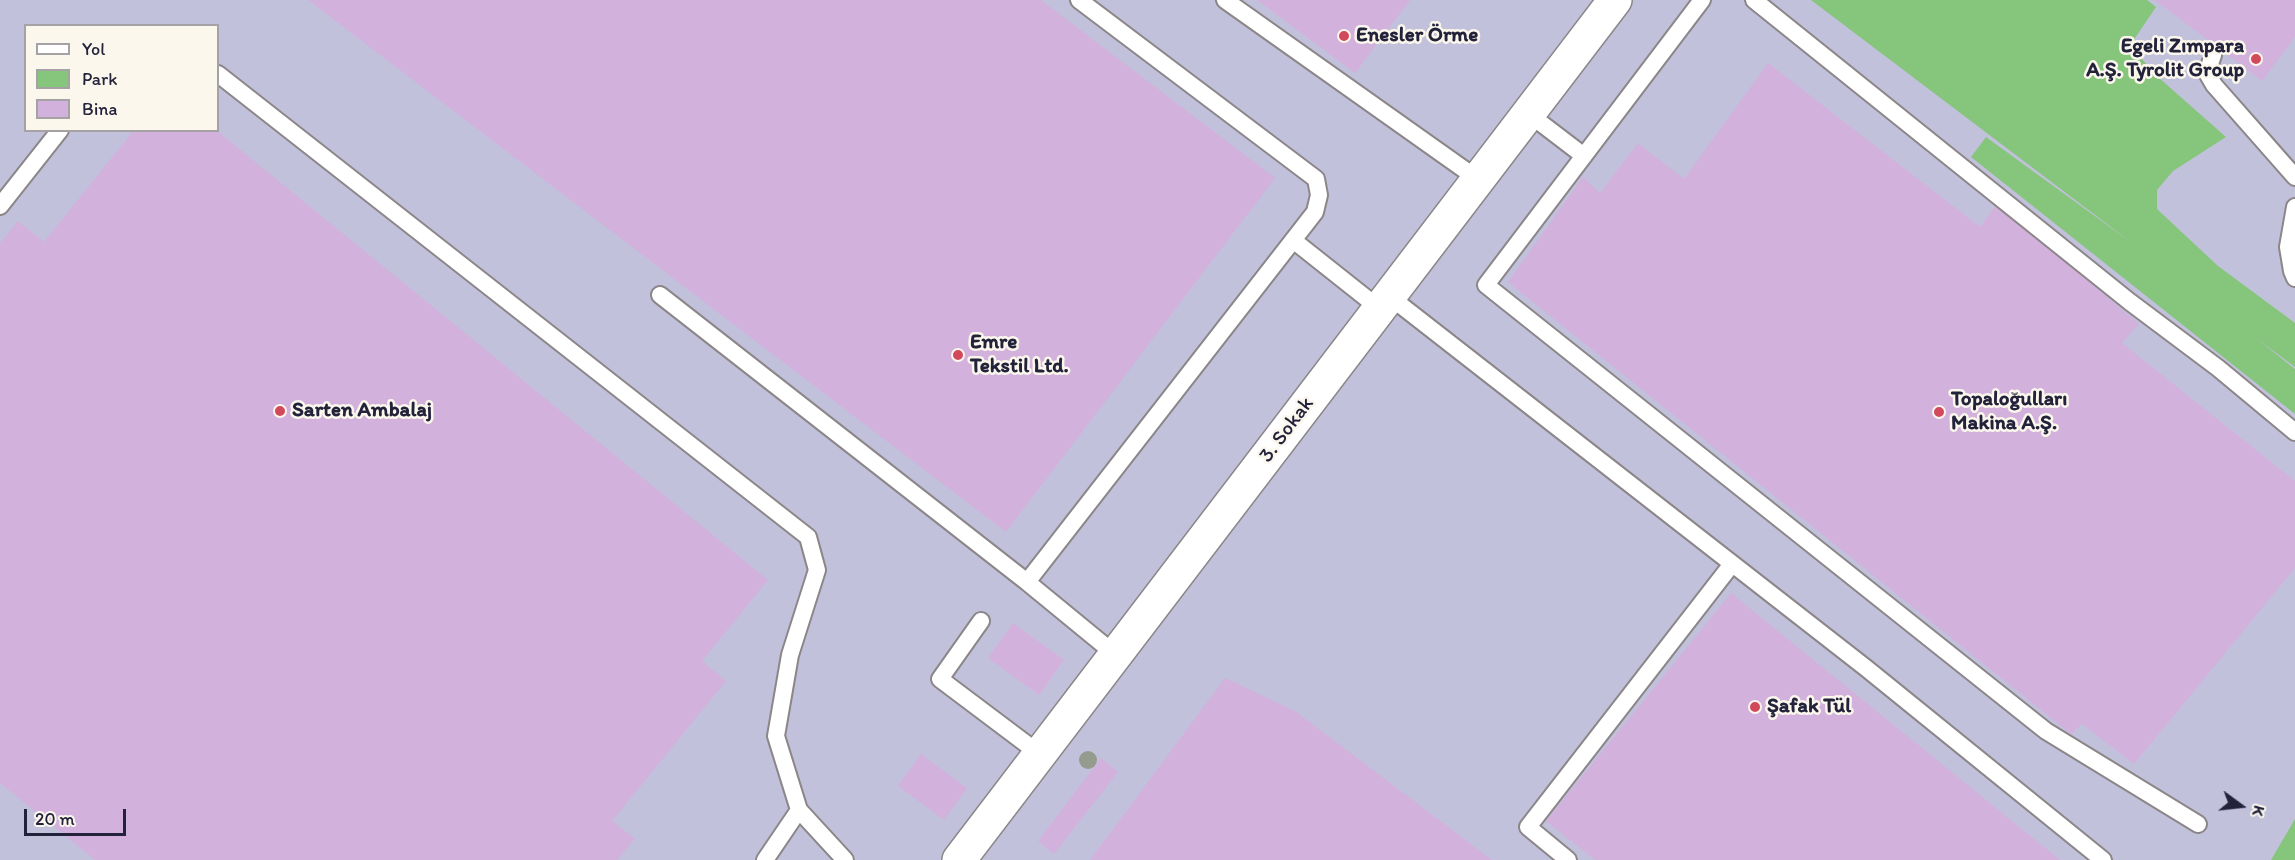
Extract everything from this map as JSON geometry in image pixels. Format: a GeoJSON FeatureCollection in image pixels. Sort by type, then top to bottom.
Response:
{"type":"FeatureCollection","features":[{"type":"Feature","properties":{"kind":"street","name":"3. Sokak"},"geometry":{"type":"LineString","coordinates":[[959,860],[1615,0]]}},
{"type":"Feature","properties":{"kind":"lane"},"geometry":{"type":"LineString","coordinates":[[1027,582],[1315,212],[1319,195],[1316,179],[1079,0]]}},
{"type":"Feature","properties":{"kind":"lane"},"geometry":{"type":"LineString","coordinates":[[1225,0],[1479,180]]}},
{"type":"Feature","properties":{"kind":"lane"},"geometry":{"type":"LineString","coordinates":[[1702,0],[1486,285],[2046,731],[2198,824]]}},
{"type":"Feature","properties":{"kind":"lane"},"geometry":{"type":"LineString","coordinates":[[1754,0],[2130,302],[2218,368],[2295,432]]}},
{"type":"Feature","properties":{"kind":"lane"},"geometry":{"type":"LineString","coordinates":[[2213,55],[2207,73],[2214,85],[2295,177]]}},
{"type":"Feature","properties":{"kind":"lane"},"geometry":{"type":"LineString","coordinates":[[219,75],[808,537],[817,570],[790,655],[776,736],[799,810],[845,860]]}},
{"type":"Feature","properties":{"kind":"lane"},"geometry":{"type":"LineString","coordinates":[[1529,114],[1584,156]]}},
{"type":"Feature","properties":{"kind":"lane"},"geometry":{"type":"LineString","coordinates":[[0,206],[58,132]]}},
{"type":"Feature","properties":{"kind":"lane"},"geometry":{"type":"LineString","coordinates":[[2295,207],[2288,247],[2295,278]]}},
{"type":"Feature","properties":{"kind":"lane"},"geometry":{"type":"LineString","coordinates":[[1293,240],[1385,302],[1732,564],[1866,668],[2103,860]]}},
{"type":"Feature","properties":{"kind":"lane"},"geometry":{"type":"LineString","coordinates":[[660,295],[1027,582],[1116,655]]}},
{"type":"Feature","properties":{"kind":"lane"},"geometry":{"type":"LineString","coordinates":[[1568,860],[1528,827],[1732,564]]}},
{"type":"Feature","properties":{"kind":"lane"},"geometry":{"type":"LineString","coordinates":[[981,621],[940,679],[1041,755]]}},
{"type":"Feature","properties":{"kind":"lane"},"geometry":{"type":"LineString","coordinates":[[765,860],[799,810]]}},
{"type":"Feature","properties":{"kind":"shaded area"},"geometry":{"type":"Polygon","coordinates":[[[0,0],[2295,0],[2295,860],[0,860],[0,0]]]}},
{"type":"Feature","properties":{"kind":"green space"},"geometry":{"type":"Polygon","coordinates":[[[1811,0],[2147,0],[2156,7],[2135,38],[2133,49],[2158,77],[2226,137],[2173,171],[2157,190],[2157,209],[2218,266],[2295,323],[2295,367],[2257,339],[2295,369],[2295,414],[1971,157],[1986,137],[2132,243],[1811,0]]]}},
{"type":"Feature","properties":{"kind":"green space"},"geometry":{"type":"Polygon","coordinates":[[[2295,819],[2295,860],[2271,860],[2295,819]]]}},
{"type":"Feature","properties":{"kind":"building","name":"Emre Tekstil Ltd."},"geometry":{"type":"Polygon","coordinates":[[[308,0],[1041,0],[1275,178],[1006,532],[308,0]]]}},
{"type":"Feature","properties":{"kind":"building","name":"Enesler Örme"},"geometry":{"type":"Polygon","coordinates":[[[1257,0],[1410,0],[1355,73],[1257,0]]]}},
{"type":"Feature","properties":{"kind":"building","name":"Egeli Zımpara A.Ş. Tyrolit Group"},"geometry":{"type":"Polygon","coordinates":[[[2155,0],[2295,0],[2295,37],[2262,81],[2155,0]]]}},
{"type":"Feature","properties":{"kind":"building","name":"Topaloğulları Makina A.Ş."},"geometry":{"type":"Polygon","coordinates":[[[1768,63],[1980,227],[1997,204],[2139,324],[2122,343],[2295,481],[2295,568],[2134,764],[2082,724],[2071,734],[1508,282],[1583,177],[1600,193],[1638,143],[1684,179],[1768,63]]]}},
{"type":"Feature","properties":{"kind":"building","name":"Sarten Ambalaj"},"geometry":{"type":"Polygon","coordinates":[[[132,132],[218,132],[768,580],[702,661],[726,681],[612,821],[635,839],[617,860],[95,860],[0,783],[0,243],[18,221],[44,242],[132,132]]]}},
{"type":"Feature","properties":{"kind":"building","name":"Şafak Tül"},"geometry":{"type":"Polygon","coordinates":[[[1731,593],[2060,860],[1595,860],[1546,821],[1731,593]]]}},
{"type":"Feature","properties":{"kind":"building"},"geometry":{"type":"Polygon","coordinates":[[[1013,623],[1064,660],[1039,695],[988,658],[1013,623]]]}},
{"type":"Feature","properties":{"kind":"building"},"geometry":{"type":"Polygon","coordinates":[[[1225,678],[1295,711],[1492,860],[1090,860],[1225,678]]]}},
{"type":"Feature","properties":{"kind":"building"},"geometry":{"type":"Polygon","coordinates":[[[921,754],[967,788],[944,820],[898,786],[921,754]]]}},
{"type":"Feature","properties":{"kind":"building"},"geometry":{"type":"Polygon","coordinates":[[[1101,758],[1118,772],[1054,854],[1038,841],[1101,758]]]}},
{"type":"Feature","properties":{"kind":"place","name":"Enesler Örme"},"geometry":{"type":"Point","coordinates":[1344,36]}},
{"type":"Feature","properties":{"kind":"place","name":"Egeli Zımpara A.Ş. Tyrolit Group"},"geometry":{"type":"Point","coordinates":[2256,59]}},
{"type":"Feature","properties":{"kind":"place","name":"Emre Tekstil Ltd."},"geometry":{"type":"Point","coordinates":[958,355]}},
{"type":"Feature","properties":{"kind":"place","name":"Sarten Ambalaj"},"geometry":{"type":"Point","coordinates":[280,411]}},
{"type":"Feature","properties":{"kind":"place","name":"Topaloğulları Makina A.Ş."},"geometry":{"type":"Point","coordinates":[1939,412]}},
{"type":"Feature","properties":{"kind":"place","name":"Şafak Tül"},"geometry":{"type":"Point","coordinates":[1755,707]}}]}
